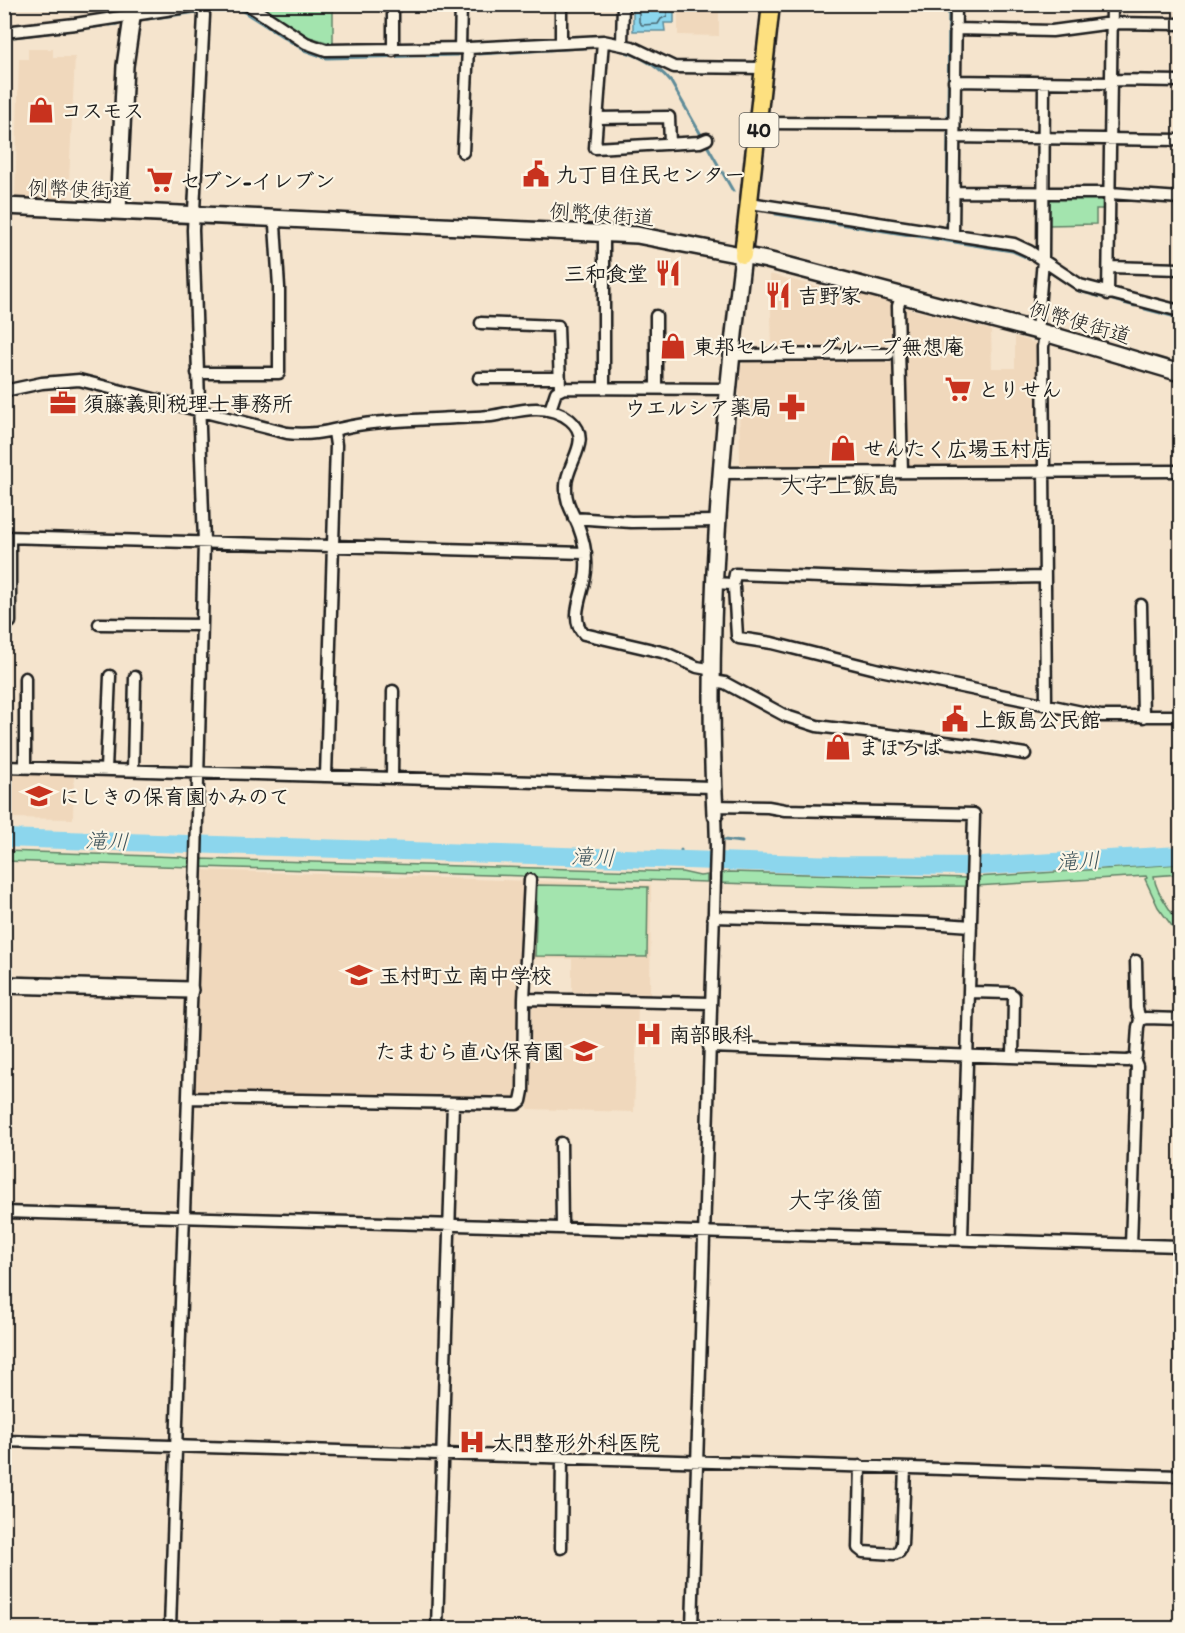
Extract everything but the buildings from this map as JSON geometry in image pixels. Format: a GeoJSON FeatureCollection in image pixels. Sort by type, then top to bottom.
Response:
{"type":"FeatureCollection","features":[{"type":"Feature","properties":{"kind":"main road","name":"40"},"geometry":{"type":"LineString","coordinates":[[743,255],[766,68],[771,4]]}},
{"type":"Feature","properties":{"kind":"main road"},"geometry":{"type":"LineString","coordinates":[[118,211],[124,77],[134,9]]}},
{"type":"Feature","properties":{"kind":"main road","name":"例幣使街道"},"geometry":{"type":"LineString","coordinates":[[4,206],[646,236],[743,255],[902,295],[1041,332],[1180,373]]}},
{"type":"Feature","properties":{"kind":"main road"},"geometry":{"type":"LineString","coordinates":[[715,810],[712,787],[713,675],[718,521],[743,255]]}},
{"type":"Feature","properties":{"kind":"main road"},"geometry":{"type":"LineString","coordinates":[[4,985],[190,990]]}},
{"type":"Feature","properties":{"kind":"street"},"geometry":{"type":"LineString","coordinates":[[247,4],[315,47],[338,51],[393,51],[603,41],[622,44],[674,67],[766,68]]}},
{"type":"Feature","properties":{"kind":"street"},"geometry":{"type":"LineString","coordinates":[[393,4],[393,51]]}},
{"type":"Feature","properties":{"kind":"street"},"geometry":{"type":"LineString","coordinates":[[461,4],[464,48],[463,152]]}},
{"type":"Feature","properties":{"kind":"street"},"geometry":{"type":"LineString","coordinates":[[561,4],[561,43]]}},
{"type":"Feature","properties":{"kind":"street"},"geometry":{"type":"LineString","coordinates":[[622,44],[623,4]]}},
{"type":"Feature","properties":{"kind":"street"},"geometry":{"type":"LineString","coordinates":[[953,234],[956,4]]}},
{"type":"Feature","properties":{"kind":"street"},"geometry":{"type":"LineString","coordinates":[[1108,294],[1112,4]]}},
{"type":"Feature","properties":{"kind":"street"},"geometry":{"type":"LineString","coordinates":[[4,32],[75,24],[134,9],[204,5],[193,214],[204,543],[199,772],[175,1444],[171,1629]]}},
{"type":"Feature","properties":{"kind":"street"},"geometry":{"type":"LineString","coordinates":[[955,29],[1052,31],[1112,23],[1180,24]]}},
{"type":"Feature","properties":{"kind":"street"},"geometry":{"type":"LineString","coordinates":[[603,41],[595,148],[704,140]]}},
{"type":"Feature","properties":{"kind":"street"},"geometry":{"type":"LineString","coordinates":[[954,81],[1180,81]]}},
{"type":"Feature","properties":{"kind":"street"},"geometry":{"type":"LineString","coordinates":[[1044,82],[1041,332],[1043,344],[1046,705]]}},
{"type":"Feature","properties":{"kind":"street"},"geometry":{"type":"LineString","coordinates":[[597,118],[669,117],[670,144]]}},
{"type":"Feature","properties":{"kind":"street"},"geometry":{"type":"LineString","coordinates":[[759,123],[954,124]]}},
{"type":"Feature","properties":{"kind":"street"},"geometry":{"type":"LineString","coordinates":[[954,137],[1180,140]]}},
{"type":"Feature","properties":{"kind":"street"},"geometry":{"type":"LineString","coordinates":[[954,192],[1110,193],[1180,198]]}},
{"type":"Feature","properties":{"kind":"street"},"geometry":{"type":"LineString","coordinates":[[750,203],[1014,244],[1043,260],[1073,282],[1090,289],[1180,311]]}},
{"type":"Feature","properties":{"kind":"street"},"geometry":{"type":"LineString","coordinates":[[197,374],[279,373],[279,287],[275,225],[278,218]]}},
{"type":"Feature","properties":{"kind":"street"},"geometry":{"type":"LineString","coordinates":[[604,233],[604,388]]}},
{"type":"Feature","properties":{"kind":"street"},"geometry":{"type":"LineString","coordinates":[[1109,267],[1180,269]]}},
{"type":"Feature","properties":{"kind":"street"},"geometry":{"type":"LineString","coordinates":[[902,295],[898,306],[902,472]]}},
{"type":"Feature","properties":{"kind":"street"},"geometry":{"type":"LineString","coordinates":[[656,316],[656,387]]}},
{"type":"Feature","properties":{"kind":"street"},"geometry":{"type":"LineString","coordinates":[[481,322],[558,326],[560,383],[550,410]]}},
{"type":"Feature","properties":{"kind":"street"},"geometry":{"type":"LineString","coordinates":[[732,355],[889,354]]}},
{"type":"Feature","properties":{"kind":"street"},"geometry":{"type":"LineString","coordinates":[[479,378],[604,388],[729,388]]}},
{"type":"Feature","properties":{"kind":"street"},"geometry":{"type":"LineString","coordinates":[[4,391],[42,383],[79,380],[287,433],[304,435],[334,432],[374,423],[492,416],[536,409],[550,410],[564,415],[579,429],[578,450],[566,484],[568,508],[578,525],[586,554],[586,572],[577,622],[578,629],[584,634],[666,653],[713,675],[786,716],[817,726],[1025,754]]}},
{"type":"Feature","properties":{"kind":"street"},"geometry":{"type":"LineString","coordinates":[[326,776],[336,445],[334,432]]}},
{"type":"Feature","properties":{"kind":"street"},"geometry":{"type":"LineString","coordinates":[[722,473],[1180,471]]}},
{"type":"Feature","properties":{"kind":"street"},"geometry":{"type":"LineString","coordinates":[[574,518],[631,522],[718,521]]}},
{"type":"Feature","properties":{"kind":"street"},"geometry":{"type":"LineString","coordinates":[[10,622],[7,537],[586,554]]}},
{"type":"Feature","properties":{"kind":"street"},"geometry":{"type":"LineString","coordinates":[[1045,577],[911,580],[735,574],[733,585],[737,636],[880,670],[1101,716],[1180,716]]}},
{"type":"Feature","properties":{"kind":"street"},"geometry":{"type":"LineString","coordinates":[[716,583],[733,585]]}},
{"type":"Feature","properties":{"kind":"street"},"geometry":{"type":"LineString","coordinates":[[1141,605],[1143,717]]}},
{"type":"Feature","properties":{"kind":"street"},"geometry":{"type":"LineString","coordinates":[[99,624],[201,625]]}},
{"type":"Feature","properties":{"kind":"street"},"geometry":{"type":"LineString","coordinates":[[106,769],[111,676]]}},
{"type":"Feature","properties":{"kind":"street"},"geometry":{"type":"LineString","coordinates":[[133,769],[135,677]]}},
{"type":"Feature","properties":{"kind":"street"},"geometry":{"type":"LineString","coordinates":[[25,678],[25,768]]}},
{"type":"Feature","properties":{"kind":"street"},"geometry":{"type":"LineString","coordinates":[[392,778],[393,691]]}},
{"type":"Feature","properties":{"kind":"street"},"geometry":{"type":"LineString","coordinates":[[4,767],[712,787]]}},
{"type":"Feature","properties":{"kind":"street"},"geometry":{"type":"LineString","coordinates":[[692,1629],[716,846],[715,810],[768,807],[785,810],[974,814],[962,1239]]}},
{"type":"Feature","properties":{"kind":"street"},"geometry":{"type":"LineString","coordinates":[[188,1098],[518,1104],[521,1101],[530,880]]}},
{"type":"Feature","properties":{"kind":"street"},"geometry":{"type":"LineString","coordinates":[[713,917],[929,922],[971,926]]}},
{"type":"Feature","properties":{"kind":"street"},"geometry":{"type":"LineString","coordinates":[[1131,1245],[1137,1066],[1134,1059],[1140,1020],[1137,1008],[1136,961]]}},
{"type":"Feature","properties":{"kind":"street"},"geometry":{"type":"LineString","coordinates":[[969,992],[1010,993],[1014,996],[1013,1057]]}},
{"type":"Feature","properties":{"kind":"street"},"geometry":{"type":"LineString","coordinates":[[524,999],[710,1003]]}},
{"type":"Feature","properties":{"kind":"street"},"geometry":{"type":"LineString","coordinates":[[1140,1020],[1146,1018],[1180,1019]]}},
{"type":"Feature","properties":{"kind":"street"},"geometry":{"type":"LineString","coordinates":[[709,1047],[1121,1061],[1134,1059]]}},
{"type":"Feature","properties":{"kind":"street"},"geometry":{"type":"LineString","coordinates":[[437,1629],[453,1103]]}},
{"type":"Feature","properties":{"kind":"street"},"geometry":{"type":"LineString","coordinates":[[561,1143],[562,1228]]}},
{"type":"Feature","properties":{"kind":"street"},"geometry":{"type":"LineString","coordinates":[[4,1212],[1180,1246]]}},
{"type":"Feature","properties":{"kind":"street"},"geometry":{"type":"LineString","coordinates":[[4,1440],[1180,1476]]}},
{"type":"Feature","properties":{"kind":"street"},"geometry":{"type":"LineString","coordinates":[[561,1548],[562,1457]]}},
{"type":"Feature","properties":{"kind":"street"},"geometry":{"type":"LineString","coordinates":[[860,1466],[858,1548],[863,1552],[894,1554],[899,1552],[903,1544],[904,1468]]}},
{"type":"Feature","properties":{"kind":"shaded area"},"geometry":{"type":"Polygon","coordinates":[[[678,4],[756,5],[756,9],[719,9],[719,36],[678,35],[678,4]]]}},
{"type":"Feature","properties":{"kind":"shaded area"},"geometry":{"type":"Polygon","coordinates":[[[28,49],[53,49],[53,57],[75,57],[68,201],[15,199],[19,59],[28,59],[28,49]]]}},
{"type":"Feature","properties":{"kind":"shaded area"},"geometry":{"type":"Polygon","coordinates":[[[770,274],[830,290],[867,295],[892,303],[893,338],[887,339],[885,349],[772,350],[770,274]]]}},
{"type":"Feature","properties":{"kind":"shaded area"},"geometry":{"type":"Polygon","coordinates":[[[906,308],[991,330],[992,368],[1015,368],[1015,337],[1037,343],[1039,468],[910,467],[905,462],[904,311],[906,308]]]}},
{"type":"Feature","properties":{"kind":"shaded area"},"geometry":{"type":"Polygon","coordinates":[[[886,359],[886,363],[894,362],[896,463],[892,468],[747,469],[740,463],[739,395],[741,365],[746,361],[886,359]]]}},
{"type":"Feature","properties":{"kind":"shaded area","name":"にしきの保育園かみのて"},"geometry":{"type":"Polygon","coordinates":[[[5,771],[74,773],[73,819],[5,818],[5,771]]]}},
{"type":"Feature","properties":{"kind":"shaded area","name":"玉村町立 南中学校"},"geometry":{"type":"Polygon","coordinates":[[[200,870],[651,885],[650,994],[572,992],[572,959],[522,958],[515,1098],[195,1091],[200,870]]]}},
{"type":"Feature","properties":{"kind":"shaded area","name":"たまむら直心保育園"},"geometry":{"type":"Polygon","coordinates":[[[536,1004],[638,1007],[634,1112],[528,1109],[532,1008],[536,1004]]]}},
{"type":"Feature","properties":{"kind":"green space"},"geometry":{"type":"Polygon","coordinates":[[[257,5],[333,5],[333,44],[306,36],[257,5]]]}},
{"type":"Feature","properties":{"kind":"green space"},"geometry":{"type":"Polygon","coordinates":[[[1052,197],[1100,198],[1105,202],[1105,209],[1096,209],[1096,224],[1048,225],[1048,202],[1052,197]]]}},
{"type":"Feature","properties":{"kind":"green space"},"geometry":{"type":"Polygon","coordinates":[[[5,851],[181,857],[191,859],[191,867],[5,861],[5,851]]]}},
{"type":"Feature","properties":{"kind":"green space"},"geometry":{"type":"Polygon","coordinates":[[[200,859],[682,872],[700,876],[707,875],[707,882],[535,877],[534,874],[525,876],[199,867],[200,859]]]}},
{"type":"Feature","properties":{"kind":"green space"},"geometry":{"type":"Polygon","coordinates":[[[1180,864],[1180,874],[1154,876],[1159,892],[1176,921],[1180,937],[1158,907],[1145,879],[1146,876],[976,886],[976,877],[1180,864]]]}},
{"type":"Feature","properties":{"kind":"green space"},"geometry":{"type":"Polygon","coordinates":[[[729,872],[969,878],[969,886],[857,887],[719,883],[719,874],[729,872]]]}},
{"type":"Feature","properties":{"kind":"green space"},"geometry":{"type":"Polygon","coordinates":[[[537,885],[648,887],[647,957],[535,956],[537,885]]]}},
{"type":"Feature","properties":{"kind":"water"},"geometry":{"type":"Polygon","coordinates":[[[633,5],[674,5],[674,23],[664,23],[665,31],[633,31],[633,5]]]}},
{"type":"Feature","properties":{"kind":"waterway"},"geometry":{"type":"LineString","coordinates":[[948,119],[949,4]]}},
{"type":"Feature","properties":{"kind":"waterway"},"geometry":{"type":"LineString","coordinates":[[207,10],[238,8],[304,50],[327,58],[457,55]]}},
{"type":"Feature","properties":{"kind":"waterway"},"geometry":{"type":"LineString","coordinates":[[147,19],[197,12]]}},
{"type":"Feature","properties":{"kind":"waterway"},"geometry":{"type":"LineString","coordinates":[[110,25],[117,24]]}},
{"type":"Feature","properties":{"kind":"waterway"},"geometry":{"type":"LineString","coordinates":[[80,29],[102,26]]}},
{"type":"Feature","properties":{"kind":"waterway"},"geometry":{"type":"LineString","coordinates":[[4,38],[73,30]]}},
{"type":"Feature","properties":{"kind":"waterway"},"geometry":{"type":"LineString","coordinates":[[478,54],[598,47]]}},
{"type":"Feature","properties":{"kind":"waterway"},"geometry":{"type":"LineString","coordinates":[[605,47],[641,58],[657,68],[671,82],[733,191]]}},
{"type":"Feature","properties":{"kind":"waterway"},"geometry":{"type":"LineString","coordinates":[[947,230],[948,133]]}},
{"type":"Feature","properties":{"kind":"waterway"},"geometry":{"type":"LineString","coordinates":[[776,214],[1012,251],[1030,259]]}},
{"type":"Feature","properties":{"kind":"waterway"},"geometry":{"type":"LineString","coordinates":[[1051,273],[1079,291],[1135,306]]}},
{"type":"Feature","properties":{"kind":"waterway"},"geometry":{"type":"LineString","coordinates":[[1145,309],[1180,318]]}},
{"type":"Feature","properties":{"kind":"waterway","name":"滝川"},"geometry":{"type":"LineString","coordinates":[[4,838],[837,865],[981,866],[1180,855]]}},
{"type":"Feature","properties":{"kind":"waterway"},"geometry":{"type":"LineString","coordinates":[[724,840],[742,842]]}},
{"type":"Feature","properties":{"kind":"waterway"},"geometry":{"type":"LineString","coordinates":[[681,850],[681,860]]}},
{"type":"Feature","properties":{"kind":"place","name":"コスモス"},"geometry":{"type":"Point","coordinates":[41,110]}},
{"type":"Feature","properties":{"kind":"place","name":"九丁目住民センター"},"geometry":{"type":"Point","coordinates":[536,174]}},
{"type":"Feature","properties":{"kind":"place","name":"セブン-イレブン"},"geometry":{"type":"Point","coordinates":[160,180]}},
{"type":"Feature","properties":{"kind":"place","name":"三和食堂"},"geometry":{"type":"Point","coordinates":[668,273]}},
{"type":"Feature","properties":{"kind":"place","name":"吉野家"},"geometry":{"type":"Point","coordinates":[778,295]}},
{"type":"Feature","properties":{"kind":"place","name":"東邦セレモ・グループ無想庵"},"geometry":{"type":"Point","coordinates":[673,346]}},
{"type":"Feature","properties":{"kind":"place","name":"とりせん"},"geometry":{"type":"Point","coordinates":[958,389]}},
{"type":"Feature","properties":{"kind":"place","name":"須藤義則税理士事務所"},"geometry":{"type":"Point","coordinates":[63,403]}},
{"type":"Feature","properties":{"kind":"place","name":"ウエルシア薬局"},"geometry":{"type":"Point","coordinates":[792,407]}},
{"type":"Feature","properties":{"kind":"place","name":"せんたく広場玉村店"},"geometry":{"type":"Point","coordinates":[843,448]}},
{"type":"Feature","properties":{"kind":"place","name":"上飯島公民館"},"geometry":{"type":"Point","coordinates":[955,719]}},
{"type":"Feature","properties":{"kind":"place","name":"まほろば"},"geometry":{"type":"Point","coordinates":[838,747]}},
{"type":"Feature","properties":{"kind":"place","name":"にしきの保育園かみのて"},"geometry":{"type":"Point","coordinates":[39,796]}},
{"type":"Feature","properties":{"kind":"place","name":"玉村町立 南中学校"},"geometry":{"type":"Point","coordinates":[359,975]}},
{"type":"Feature","properties":{"kind":"place","name":"南部眼科"},"geometry":{"type":"Point","coordinates":[649,1034]}},
{"type":"Feature","properties":{"kind":"place","name":"たまむら直心保育園"},"geometry":{"type":"Point","coordinates":[584,1051]}},
{"type":"Feature","properties":{"kind":"place","name":"大門整形外科医院"},"geometry":{"type":"Point","coordinates":[472,1442]}},
{"type":"Feature","properties":{"kind":"district","name":"大字上飯島"},"geometry":{"type":"Point","coordinates":[840,484]}},
{"type":"Feature","properties":{"kind":"district","name":"大字後箇"},"geometry":{"type":"Point","coordinates":[836,1199]}}]}
